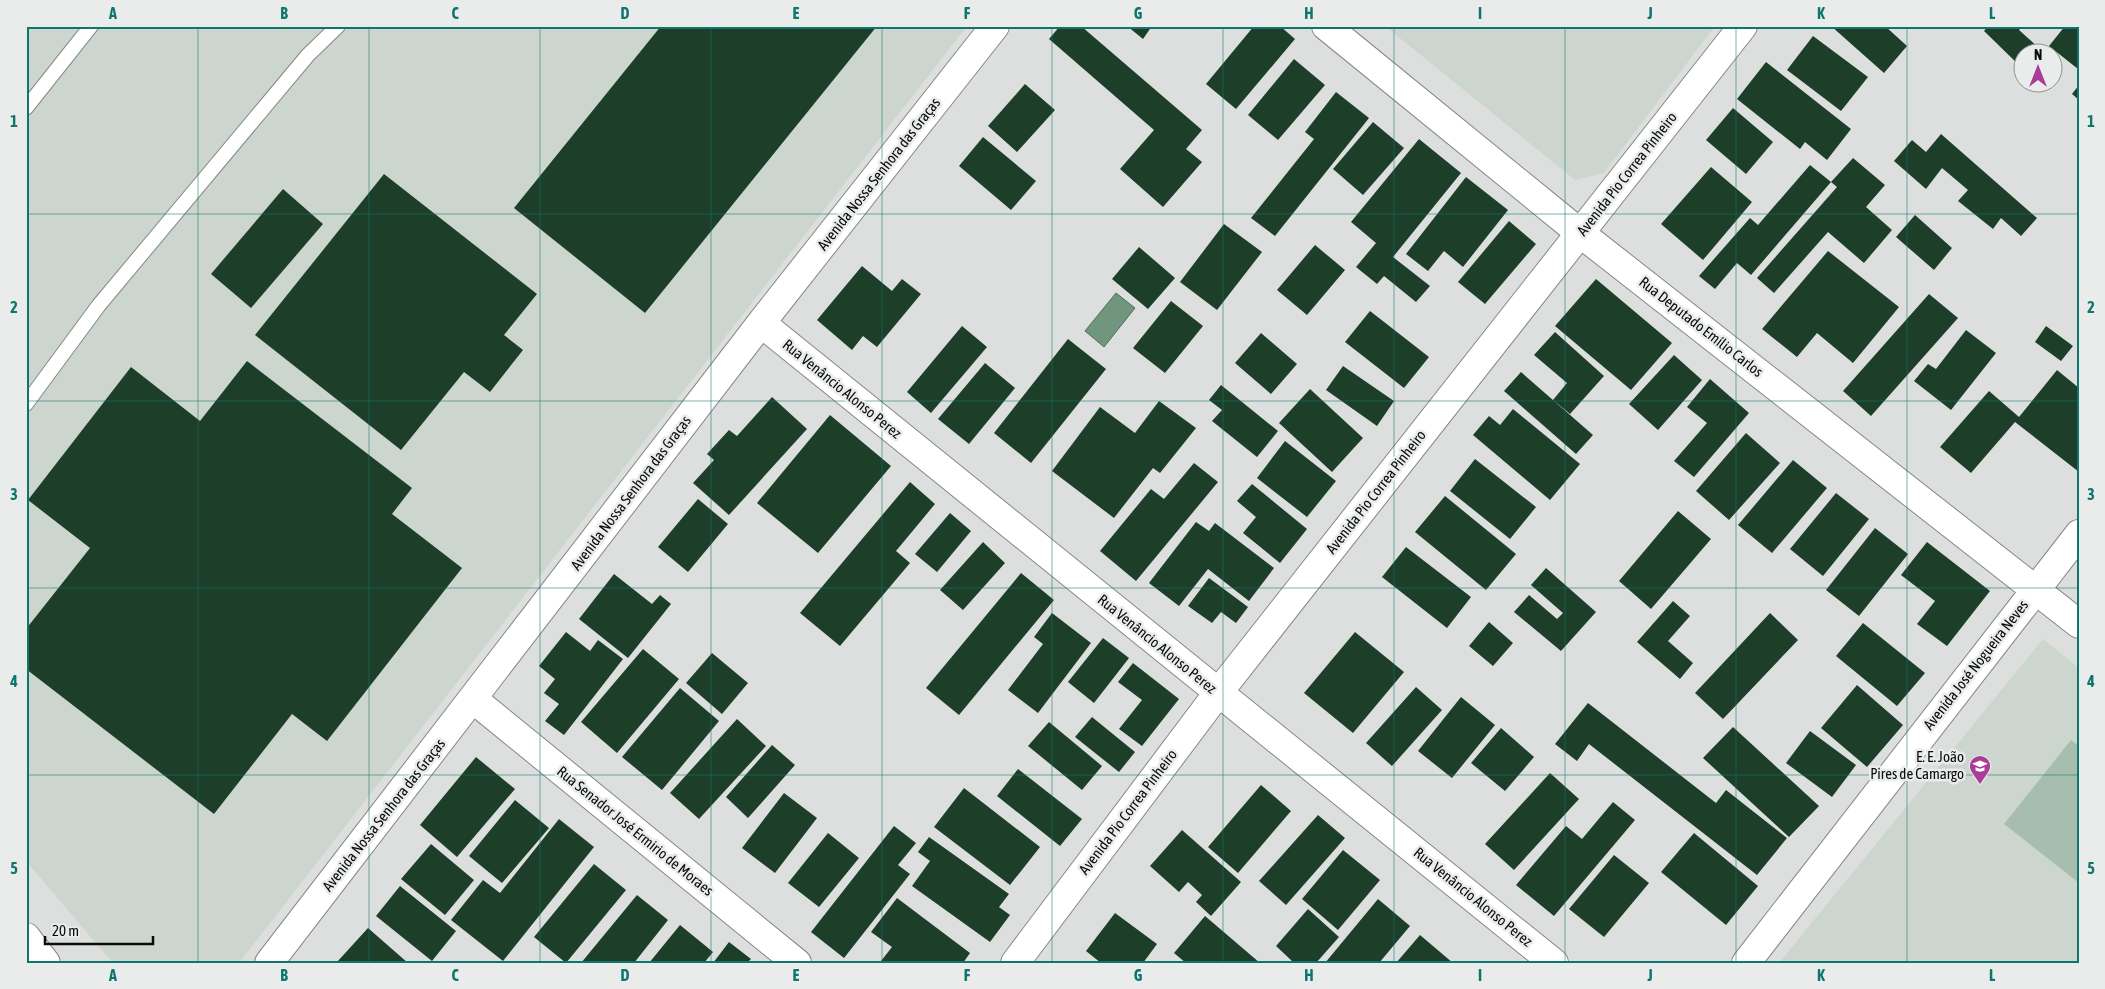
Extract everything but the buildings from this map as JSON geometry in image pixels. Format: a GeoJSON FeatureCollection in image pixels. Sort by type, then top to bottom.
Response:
{"type":"FeatureCollection","features":[{"type":"Feature","properties":{"kind":"street","name":"Avenida Nossa Senhora das Graças"},"geometry":{"type":"LineString","coordinates":[[269,963],[761,323],[995,26]]}},
{"type":"Feature","properties":{"kind":"street","name":"Rua Deputado Emílio Carlos"},"geometry":{"type":"LineString","coordinates":[[1326,26],[1580,233],[2079,624]]}},
{"type":"Feature","properties":{"kind":"street","name":"Avenida Pio Correa Pinheiro"},"geometry":{"type":"LineString","coordinates":[[1015,963],[1218,693],[1743,26]]}},
{"type":"Feature","properties":{"kind":"street","name":"Rua Venâncio Alonso Perez"},"geometry":{"type":"LineString","coordinates":[[761,323],[1554,963]]}},
{"type":"Feature","properties":{"kind":"street","name":"Avenida José Nogueira Neves"},"geometry":{"type":"LineString","coordinates":[[1746,963],[2079,534]]}},
{"type":"Feature","properties":{"kind":"street","name":"Rua Senador José Ermirio de Moraes"},"geometry":{"type":"LineString","coordinates":[[473,699],[797,963]]}},
{"type":"Feature","properties":{"kind":"street"},"geometry":{"type":"LineString","coordinates":[[26,937],[46,963]]}},
{"type":"Feature","properties":{"kind":"lane"},"geometry":{"type":"LineString","coordinates":[[26,108],[91,26]]}},
{"type":"Feature","properties":{"kind":"lane"},"geometry":{"type":"LineString","coordinates":[[26,404],[99,305],[308,55],[338,26]]}},
{"type":"Feature","properties":{"kind":"shaded area"},"geometry":{"type":"Polygon","coordinates":[[[26,26],[967,26],[239,963],[113,963],[26,861],[26,26]]]}},
{"type":"Feature","properties":{"kind":"shaded area"},"geometry":{"type":"Polygon","coordinates":[[[1385,26],[1715,26],[1604,173],[1575,180],[1385,26]]]}},
{"type":"Feature","properties":{"kind":"shaded area"},"geometry":{"type":"Polygon","coordinates":[[[1116,293],[1135,308],[1104,347],[1085,331],[1116,293]]]}},
{"type":"Feature","properties":{"kind":"shaded area","name":"E. E. João Pires de Camargo"},"geometry":{"type":"Polygon","coordinates":[[[2043,639],[2079,668],[2079,963],[1779,963],[2043,639]]]}},
{"type":"Feature","properties":{"kind":"shaded area"},"geometry":{"type":"Polygon","coordinates":[[[2071,740],[2079,746],[2079,883],[2004,824],[2071,740]]]}},
{"type":"Feature","properties":{"kind":"place","name":"E. E. João Pires de Camargo"},"geometry":{"type":"Point","coordinates":[1980,785]}}]}
